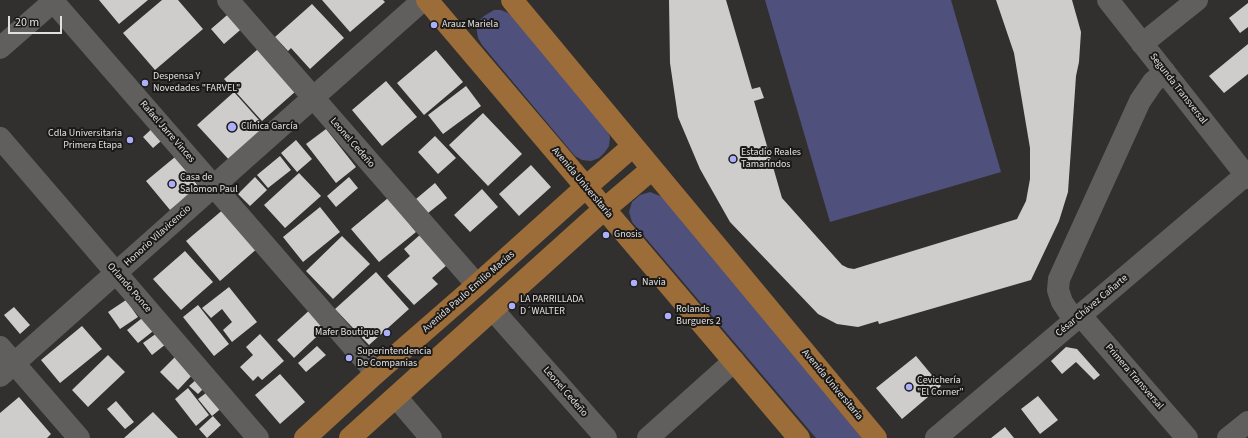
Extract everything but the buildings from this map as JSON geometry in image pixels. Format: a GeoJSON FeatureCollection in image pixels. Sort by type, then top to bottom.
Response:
{"type":"FeatureCollection","features":[{"type":"Feature","properties":{"kind":"main road","name":"Avenida Universitaria"},"geometry":{"type":"LineString","coordinates":[[427,0],[580,193]]}},
{"type":"Feature","properties":{"kind":"main road","name":"Avenida Universitaria"},"geometry":{"type":"LineString","coordinates":[[512,0],[876,438]]}},
{"type":"Feature","properties":{"kind":"main road","name":"Avenida Paulo Emilio Macías"},"geometry":{"type":"LineString","coordinates":[[305,438],[376,373],[633,146]]}},
{"type":"Feature","properties":{"kind":"main road"},"geometry":{"type":"LineString","coordinates":[[350,438],[652,169]]}},
{"type":"Feature","properties":{"kind":"main road"},"geometry":{"type":"LineString","coordinates":[[580,193],[580,197],[586,198],[591,202],[595,213],[599,215]]}},
{"type":"Feature","properties":{"kind":"main road","name":"Avenida Universitaria"},"geometry":{"type":"LineString","coordinates":[[599,215],[734,361],[799,438]]}},
{"type":"Feature","properties":{"kind":"street","name":"Leonel Cedeño"},"geometry":{"type":"LineString","coordinates":[[228,0],[477,285]]}},
{"type":"Feature","properties":{"kind":"street","name":"Honorio Vilavicencio"},"geometry":{"type":"LineString","coordinates":[[5,362],[116,273],[423,0]]}},
{"type":"Feature","properties":{"kind":"street","name":"Segunda Transversal"},"geometry":{"type":"LineString","coordinates":[[1108,0],[1247,175]]}},
{"type":"Feature","properties":{"kind":"street"},"geometry":{"type":"LineString","coordinates":[[1142,44],[1198,0]]}},
{"type":"Feature","properties":{"kind":"street"},"geometry":{"type":"LineString","coordinates":[[0,48],[54,1]]}},
{"type":"Feature","properties":{"kind":"street","name":"Rafael Jarre Vinces"},"geometry":{"type":"LineString","coordinates":[[54,1],[376,373]]}},
{"type":"Feature","properties":{"kind":"street","name":"Primera Transversal"},"geometry":{"type":"LineString","coordinates":[[1165,72],[1153,82],[1140,101],[1059,278],[1058,290],[1062,302],[1187,438]]}},
{"type":"Feature","properties":{"kind":"street","name":"Orlando Ponce"},"geometry":{"type":"LineString","coordinates":[[0,138],[258,438]]}},
{"type":"Feature","properties":{"kind":"street","name":"César Chávez Cañarte"},"geometry":{"type":"LineString","coordinates":[[936,438],[1247,175]]}},
{"type":"Feature","properties":{"kind":"street","name":"Leonel Cedeño"},"geometry":{"type":"LineString","coordinates":[[493,310],[606,438]]}},
{"type":"Feature","properties":{"kind":"street"},"geometry":{"type":"LineString","coordinates":[[648,438],[734,361]]}},
{"type":"Feature","properties":{"kind":"street"},"geometry":{"type":"LineString","coordinates":[[5,362],[79,438]]}},
{"type":"Feature","properties":{"kind":"street"},"geometry":{"type":"LineString","coordinates":[[396,397],[431,438]]}},
{"type":"Feature","properties":{"kind":"street"},"geometry":{"type":"LineString","coordinates":[[1228,438],[1248,422]]}},
{"type":"Feature","properties":{"kind":"shaded area"},"geometry":{"type":"Polygon","coordinates":[[[765,0],[951,0],[1001,172],[830,222],[765,0]]]}},
{"type":"Feature","properties":{"kind":"shaded area"},"geometry":{"type":"Polygon","coordinates":[[[494,10],[501,10],[514,18],[607,129],[610,137],[609,146],[599,158],[591,161],[582,160],[575,156],[482,45],[478,38],[477,26],[484,16],[494,10]]]}},
{"type":"Feature","properties":{"kind":"shaded area"},"geometry":{"type":"Polygon","coordinates":[[[650,192],[663,197],[862,438],[816,438],[632,222],[629,212],[632,202],[640,195],[650,192]]]}},
{"type":"Feature","properties":{"kind":"place","name":"Arauz Mariela"},"geometry":{"type":"Point","coordinates":[434,25]}},
{"type":"Feature","properties":{"kind":"place","name":"Despensa Y Novedades \"FARVEL\""},"geometry":{"type":"Point","coordinates":[145,83]}},
{"type":"Feature","properties":{"kind":"place","name":"Clínica García"},"geometry":{"type":"Point","coordinates":[232,127]}},
{"type":"Feature","properties":{"kind":"place","name":"Cdla Universitaria Primera Etapa"},"geometry":{"type":"Point","coordinates":[130,140]}},
{"type":"Feature","properties":{"kind":"place","name":"Estadio Reales Tamarindos"},"geometry":{"type":"Point","coordinates":[733,159]}},
{"type":"Feature","properties":{"kind":"place","name":"Casa de Salomon Paul"},"geometry":{"type":"Point","coordinates":[172,184]}},
{"type":"Feature","properties":{"kind":"place","name":"Gnosis"},"geometry":{"type":"Point","coordinates":[606,235]}},
{"type":"Feature","properties":{"kind":"place","name":"Navia"},"geometry":{"type":"Point","coordinates":[634,283]}},
{"type":"Feature","properties":{"kind":"place","name":"LA PARRILLADA D´WALTER"},"geometry":{"type":"Point","coordinates":[512,306]}},
{"type":"Feature","properties":{"kind":"place","name":"Rolands Burguers 2"},"geometry":{"type":"Point","coordinates":[668,316]}},
{"type":"Feature","properties":{"kind":"place","name":"Mafer Boutique"},"geometry":{"type":"Point","coordinates":[387,333]}},
{"type":"Feature","properties":{"kind":"place","name":"Superintendencia De Companias"},"geometry":{"type":"Point","coordinates":[349,358]}},
{"type":"Feature","properties":{"kind":"place","name":"Cevichería \"El Corner\""},"geometry":{"type":"Point","coordinates":[909,387]}}]}
